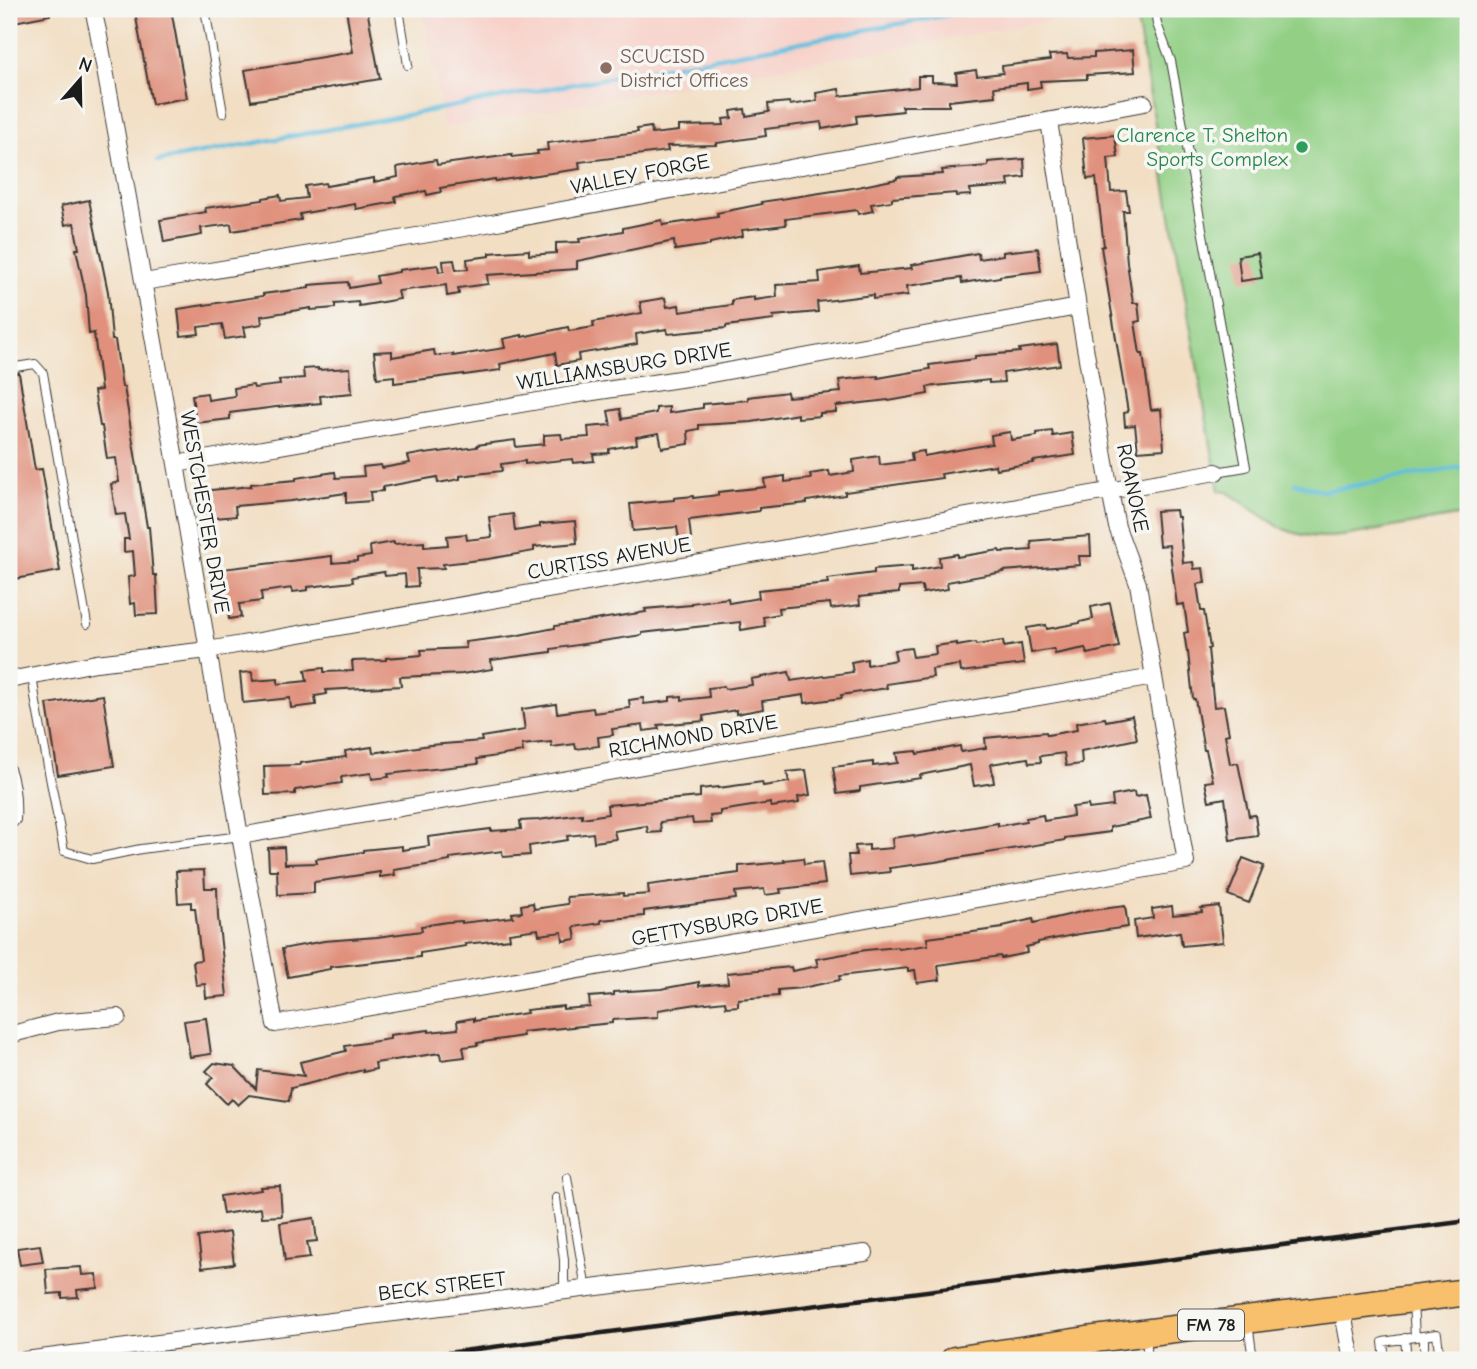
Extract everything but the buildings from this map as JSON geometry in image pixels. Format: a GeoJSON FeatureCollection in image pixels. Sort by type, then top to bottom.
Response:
{"type":"FeatureCollection","features":[{"type":"Feature","properties":{"kind":"main road","name":"FM 78"},"geometry":{"type":"LineString","coordinates":[[954,1360],[1088,1350],[1146,1333],[1468,1292]]}},
{"type":"Feature","properties":{"kind":"street","name":"WESTCHESTER DRIVE"},"geometry":{"type":"LineString","coordinates":[[93,9],[275,1024]]}},
{"type":"Feature","properties":{"kind":"street","name":"VALLEY FORGE"},"geometry":{"type":"LineString","coordinates":[[144,282],[457,229],[1144,103]]}},
{"type":"Feature","properties":{"kind":"street","name":"ROANOKE"},"geometry":{"type":"LineString","coordinates":[[1049,121],[1110,491],[1117,527],[1138,584],[1186,862]]}},
{"type":"Feature","properties":{"kind":"street","name":"WILLIAMSBURG DRIVE"},"geometry":{"type":"LineString","coordinates":[[176,464],[573,395],[706,375],[1078,307]]}},
{"type":"Feature","properties":{"kind":"street","name":"CURTISS AVENUE"},"geometry":{"type":"LineString","coordinates":[[9,680],[96,663],[208,650],[1216,472]]}},
{"type":"Feature","properties":{"kind":"street","name":"RICHMOND DRIVE"},"geometry":{"type":"LineString","coordinates":[[240,836],[1154,677]]}},
{"type":"Feature","properties":{"kind":"street","name":"GETTYSBURG DRIVE"},"geometry":{"type":"LineString","coordinates":[[275,1024],[1186,862]]}},
{"type":"Feature","properties":{"kind":"street"},"geometry":{"type":"LineString","coordinates":[[9,1035],[58,1022],[118,1017]]}},
{"type":"Feature","properties":{"kind":"street","name":"BECK STREET"},"geometry":{"type":"LineString","coordinates":[[25,1360],[865,1253]]}},
{"type":"Feature","properties":{"kind":"street"},"geometry":{"type":"LineString","coordinates":[[1342,1308],[1352,1360]]}},
{"type":"Feature","properties":{"kind":"lane"},"geometry":{"type":"LineString","coordinates":[[205,9],[223,113]]}},
{"type":"Feature","properties":{"kind":"lane"},"geometry":{"type":"LineString","coordinates":[[399,9],[408,65]]}},
{"type":"Feature","properties":{"kind":"lane"},"geometry":{"type":"LineString","coordinates":[[1154,9],[1171,61],[1246,467],[1216,472]]}},
{"type":"Feature","properties":{"kind":"lane"},"geometry":{"type":"LineString","coordinates":[[9,368],[35,364],[43,373],[87,624]]}},
{"type":"Feature","properties":{"kind":"lane"},"geometry":{"type":"LineString","coordinates":[[32,675],[64,851],[92,859],[141,849],[240,836]]}},
{"type":"Feature","properties":{"kind":"lane"},"geometry":{"type":"LineString","coordinates":[[9,766],[15,780],[17,811],[16,820],[9,827]]}},
{"type":"Feature","properties":{"kind":"lane"},"geometry":{"type":"LineString","coordinates":[[567,1177],[586,1289]]}},
{"type":"Feature","properties":{"kind":"lane"},"geometry":{"type":"LineString","coordinates":[[556,1198],[564,1260],[564,1291]]}},
{"type":"Feature","properties":{"kind":"lane"},"geometry":{"type":"LineString","coordinates":[[1412,1299],[1419,1336],[1424,1347]]}},
{"type":"Feature","properties":{"kind":"lane"},"geometry":{"type":"LineString","coordinates":[[1247,1320],[1253,1360]]}},
{"type":"Feature","properties":{"kind":"lane"},"geometry":{"type":"LineString","coordinates":[[1146,1333],[1147,1360]]}},
{"type":"Feature","properties":{"kind":"lane"},"geometry":{"type":"LineString","coordinates":[[1385,1360],[1383,1342],[1437,1334],[1440,1360]]}},
{"type":"Feature","properties":{"kind":"lane"},"geometry":{"type":"LineString","coordinates":[[1405,1338],[1406,1350]]}},
{"type":"Feature","properties":{"kind":"shaded area","name":"SCUCISD District Offices"},"geometry":{"type":"Polygon","coordinates":[[[423,9],[1114,9],[444,128],[423,9]]]}},
{"type":"Feature","properties":{"kind":"green space","name":"Clarence T. Shelton Sports Complex"},"geometry":{"type":"Polygon","coordinates":[[[1135,9],[1468,9],[1468,514],[1334,537],[1308,536],[1281,528],[1227,492],[1219,491],[1135,9]]]}},
{"type":"Feature","properties":{"kind":"waterway"},"geometry":{"type":"LineString","coordinates":[[158,161],[979,9]]}},
{"type":"Feature","properties":{"kind":"waterway"},"geometry":{"type":"LineString","coordinates":[[1295,483],[1324,491],[1468,466]]}},
{"type":"Feature","properties":{"kind":"railway"},"geometry":{"type":"LineString","coordinates":[[393,1360],[1468,1221]]}},
{"type":"Feature","properties":{"kind":"place","name":"SCUCISD District Offices"},"geometry":{"type":"Point","coordinates":[606,68]}},
{"type":"Feature","properties":{"kind":"place","name":"Clarence T. Shelton Sports Complex"},"geometry":{"type":"Point","coordinates":[1302,147]}}]}
